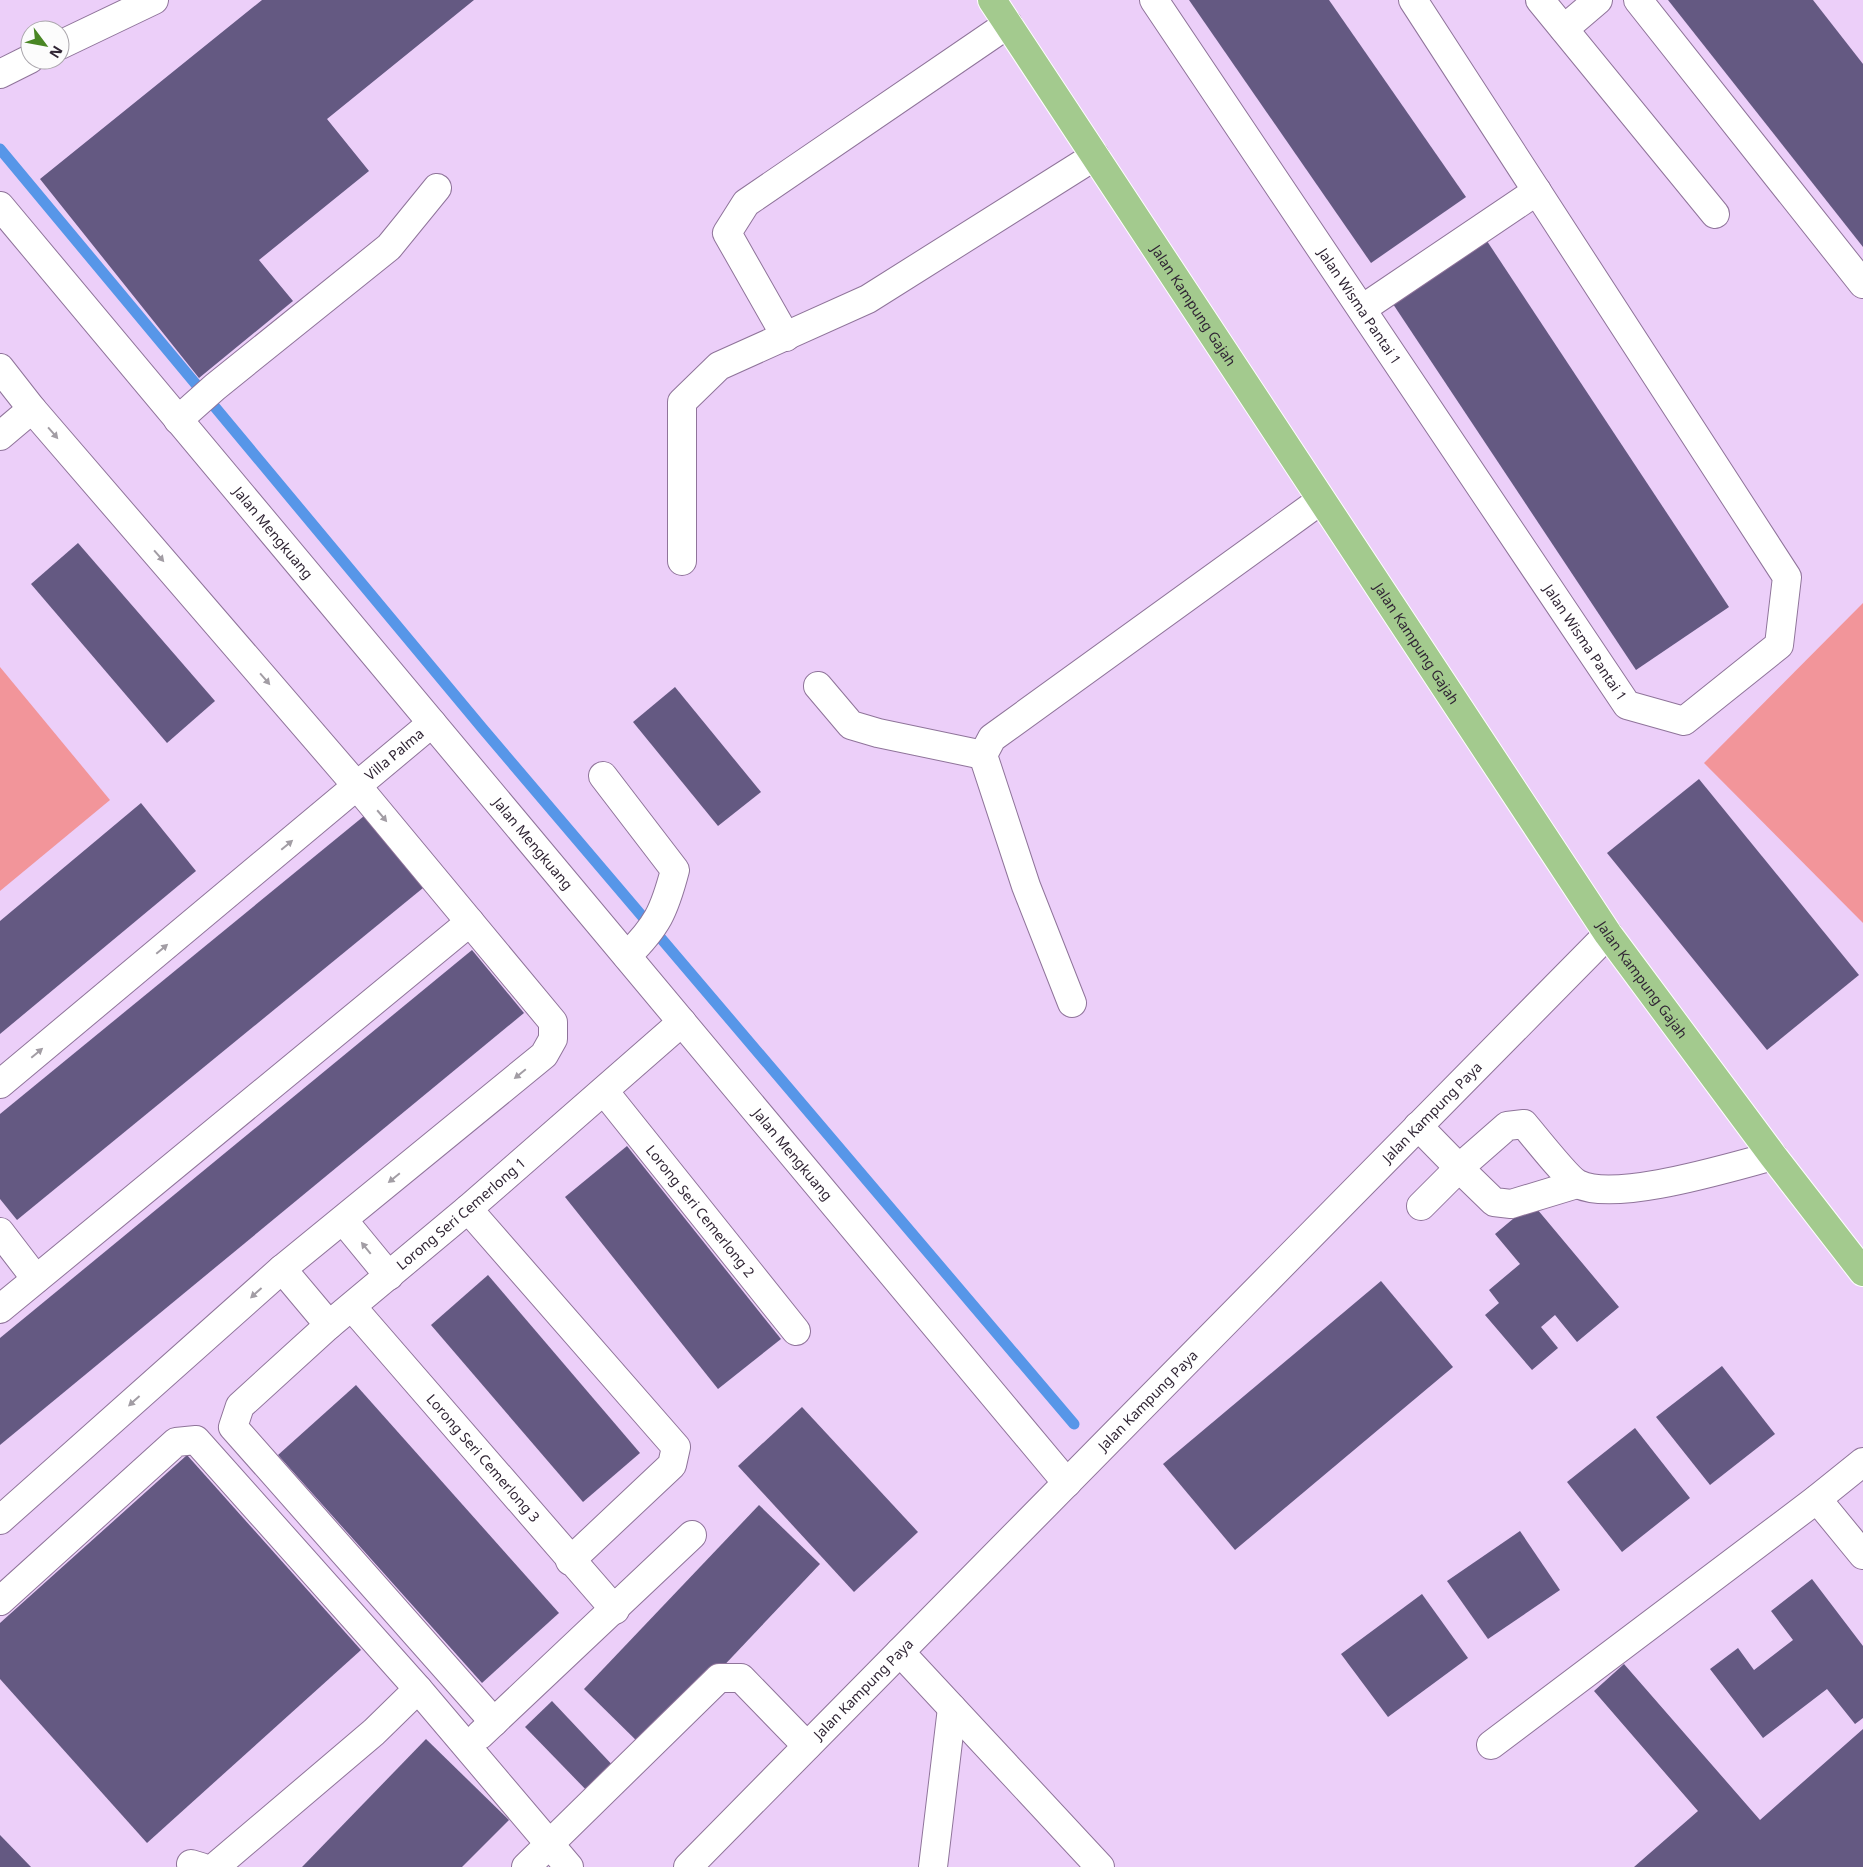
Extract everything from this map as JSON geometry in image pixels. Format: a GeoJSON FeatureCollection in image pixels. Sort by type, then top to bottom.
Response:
{"type":"FeatureCollection","features":[{"type":"Feature","properties":{"kind":"main road","name":"Jalan Kampung Gajah"},"geometry":{"type":"LineString","coordinates":[[992,0],[1608,934],[1773,1156],[1863,1272]]}},
{"type":"Feature","properties":{"kind":"street"},"geometry":{"type":"LineString","coordinates":[[70,40],[154,0]]}},
{"type":"Feature","properties":{"kind":"street","name":"Jalan Wisma Pantai 1"},"geometry":{"type":"LineString","coordinates":[[1154,0],[1627,706],[1684,720],[1779,645],[1787,577],[1413,0]]}},
{"type":"Feature","properties":{"kind":"street"},"geometry":{"type":"LineString","coordinates":[[1540,0],[1715,214]]}},
{"type":"Feature","properties":{"kind":"street"},"geometry":{"type":"LineString","coordinates":[[1564,29],[1598,0]]}},
{"type":"Feature","properties":{"kind":"street"},"geometry":{"type":"LineString","coordinates":[[1638,0],[1863,284]]}},
{"type":"Feature","properties":{"kind":"street"},"geometry":{"type":"LineString","coordinates":[[786,336],[726,233],[746,203],[1008,24]]}},
{"type":"Feature","properties":{"kind":"street"},"geometry":{"type":"LineString","coordinates":[[0,74],[20,64]]}},
{"type":"Feature","properties":{"kind":"street"},"geometry":{"type":"LineString","coordinates":[[682,561],[682,402],[719,366],[868,299],[1095,156]]}},
{"type":"Feature","properties":{"kind":"street"},"geometry":{"type":"LineString","coordinates":[[185,414],[215,387],[389,247],[437,188]]}},
{"type":"Feature","properties":{"kind":"street"},"geometry":{"type":"LineString","coordinates":[[1362,309],[1537,191]]}},
{"type":"Feature","properties":{"kind":"street","name":"Jalan Mengkuang"},"geometry":{"type":"LineString","coordinates":[[0,206],[185,414],[432,723],[1067,1482]]}},
{"type":"Feature","properties":{"kind":"street"},"geometry":{"type":"LineString","coordinates":[[0,368],[32,409],[357,786],[553,1022],[553,1039],[544,1055],[282,1269],[0,1520]]}},
{"type":"Feature","properties":{"kind":"street"},"geometry":{"type":"LineString","coordinates":[[0,436],[32,409]]}},
{"type":"Feature","properties":{"kind":"street"},"geometry":{"type":"LineString","coordinates":[[1072,1002],[1026,886],[983,755],[992,738],[1321,500]]}},
{"type":"Feature","properties":{"kind":"street"},"geometry":{"type":"LineString","coordinates":[[818,686],[851,725],[878,733],[983,755]]}},
{"type":"Feature","properties":{"kind":"street","name":"Villa Palma"},"geometry":{"type":"LineString","coordinates":[[0,1084],[432,723]]}},
{"type":"Feature","properties":{"kind":"street"},"geometry":{"type":"LineString","coordinates":[[603,776],[675,870],[666,903],[656,922],[627,956]]}},
{"type":"Feature","properties":{"kind":"street"},"geometry":{"type":"LineString","coordinates":[[0,1309],[470,922]]}},
{"type":"Feature","properties":{"kind":"street","name":"Jalan Kampung Paya"},"geometry":{"type":"LineString","coordinates":[[688,1867],[1608,934]]}},
{"type":"Feature","properties":{"kind":"street","name":"Lorong Seri Cemerlong 1"},"geometry":{"type":"LineString","coordinates":[[494,1722],[233,1427],[240,1406],[330,1325],[468,1209],[682,1022]]}},
{"type":"Feature","properties":{"kind":"street","name":"Lorong Seri Cemerlong 2"},"geometry":{"type":"LineString","coordinates":[[604,1091],[796,1331]]}},
{"type":"Feature","properties":{"kind":"street"},"geometry":{"type":"LineString","coordinates":[[1421,1206],[1459,1168],[1507,1126],[1524,1124],[1577,1184]]}},
{"type":"Feature","properties":{"kind":"street"},"geometry":{"type":"LineString","coordinates":[[1418,1126],[1494,1202],[1511,1204],[1577,1184],[1597,1189],[1657,1185],[1773,1156]]}},
{"type":"Feature","properties":{"kind":"street"},"geometry":{"type":"LineString","coordinates":[[468,1209],[676,1447],[672,1465],[570,1561]]}},
{"type":"Feature","properties":{"kind":"street"},"geometry":{"type":"LineString","coordinates":[[343,1220],[389,1276]]}},
{"type":"Feature","properties":{"kind":"street"},"geometry":{"type":"LineString","coordinates":[[0,1232],[36,1279]]}},
{"type":"Feature","properties":{"kind":"street"},"geometry":{"type":"LineString","coordinates":[[282,1269],[330,1325]]}},
{"type":"Feature","properties":{"kind":"street","name":"Lorong Seri Cemerlong 3"},"geometry":{"type":"LineString","coordinates":[[352,1307],[570,1561],[615,1610]]}},
{"type":"Feature","properties":{"kind":"street"},"geometry":{"type":"LineString","coordinates":[[0,1602],[176,1442],[196,1440],[418,1689],[466,1748],[569,1867]]}},
{"type":"Feature","properties":{"kind":"street"},"geometry":{"type":"LineString","coordinates":[[1491,1745],[1817,1500],[1863,1462]]}},
{"type":"Feature","properties":{"kind":"street"},"geometry":{"type":"LineString","coordinates":[[1817,1500],[1863,1555]]}},
{"type":"Feature","properties":{"kind":"street"},"geometry":{"type":"LineString","coordinates":[[466,1748],[615,1610],[692,1535]]}},
{"type":"Feature","properties":{"kind":"street"},"geometry":{"type":"LineString","coordinates":[[900,1652],[1100,1867]]}},
{"type":"Feature","properties":{"kind":"street"},"geometry":{"type":"LineString","coordinates":[[526,1867],[719,1678],[741,1678],[807,1746]]}},
{"type":"Feature","properties":{"kind":"street"},"geometry":{"type":"LineString","coordinates":[[202,1866],[374,1732],[418,1689]]}},
{"type":"Feature","properties":{"kind":"street"},"geometry":{"type":"LineString","coordinates":[[933,1867],[952,1708]]}},
{"type":"Feature","properties":{"kind":"shaded area"},"geometry":{"type":"Polygon","coordinates":[[[1863,603],[1863,923],[1704,763],[1863,603]]]}},
{"type":"Feature","properties":{"kind":"shaded area"},"geometry":{"type":"Polygon","coordinates":[[[0,667],[110,800],[0,891],[0,667]]]}},
{"type":"Feature","properties":{"kind":"building"},"geometry":{"type":"Polygon","coordinates":[[[262,0],[474,0],[327,119],[369,171],[259,260],[293,301],[199,378],[40,179],[262,0]]]}},
{"type":"Feature","properties":{"kind":"building"},"geometry":{"type":"Polygon","coordinates":[[[1189,0],[1329,0],[1466,197],[1371,263],[1189,0]]]}},
{"type":"Feature","properties":{"kind":"building"},"geometry":{"type":"Polygon","coordinates":[[[1668,0],[1813,0],[1863,64],[1863,247],[1668,0]]]}},
{"type":"Feature","properties":{"kind":"building"},"geometry":{"type":"Polygon","coordinates":[[[1487,241],[1729,607],[1636,670],[1393,304],[1487,241]]]}},
{"type":"Feature","properties":{"kind":"building"},"geometry":{"type":"Polygon","coordinates":[[[78,543],[215,701],[167,743],[31,584],[78,543]]]}},
{"type":"Feature","properties":{"kind":"building"},"geometry":{"type":"Polygon","coordinates":[[[675,687],[761,792],[718,826],[633,722],[675,687]]]}},
{"type":"Feature","properties":{"kind":"building"},"geometry":{"type":"Polygon","coordinates":[[[1699,779],[1859,975],[1767,1050],[1607,853],[1699,779]]]}},
{"type":"Feature","properties":{"kind":"building"},"geometry":{"type":"Polygon","coordinates":[[[141,803],[196,871],[0,1034],[0,921],[141,803]]]}},
{"type":"Feature","properties":{"kind":"building"},"geometry":{"type":"Polygon","coordinates":[[[364,816],[423,888],[17,1220],[0,1199],[0,1114],[364,816]]]}},
{"type":"Feature","properties":{"kind":"building"},"geometry":{"type":"Polygon","coordinates":[[[472,950],[524,1013],[0,1445],[0,1338],[472,950]]]}},
{"type":"Feature","properties":{"kind":"building"},"geometry":{"type":"Polygon","coordinates":[[[627,1146],[781,1339],[718,1389],[565,1197],[627,1146]]]}},
{"type":"Feature","properties":{"kind":"building"},"geometry":{"type":"Polygon","coordinates":[[[1532,1203],[1619,1307],[1577,1342],[1555,1315],[1541,1327],[1558,1348],[1532,1370],[1485,1315],[1499,1303],[1489,1290],[1520,1264],[1495,1234],[1532,1203]]]}},
{"type":"Feature","properties":{"kind":"building"},"geometry":{"type":"Polygon","coordinates":[[[488,1275],[640,1453],[583,1502],[431,1325],[488,1275]]]}},
{"type":"Feature","properties":{"kind":"building"},"geometry":{"type":"Polygon","coordinates":[[[1381,1281],[1453,1367],[1235,1550],[1163,1464],[1381,1281]]]}},
{"type":"Feature","properties":{"kind":"building"},"geometry":{"type":"Polygon","coordinates":[[[1722,1366],[1775,1434],[1710,1485],[1656,1417],[1722,1366]]]}},
{"type":"Feature","properties":{"kind":"building"},"geometry":{"type":"Polygon","coordinates":[[[356,1385],[559,1613],[482,1683],[278,1455],[356,1385]]]}},
{"type":"Feature","properties":{"kind":"building"},"geometry":{"type":"Polygon","coordinates":[[[802,1407],[918,1532],[854,1592],[738,1466],[802,1407]]]}},
{"type":"Feature","properties":{"kind":"building"},"geometry":{"type":"Polygon","coordinates":[[[1635,1428],[1690,1498],[1622,1552],[1567,1482],[1635,1428]]]}},
{"type":"Feature","properties":{"kind":"building"},"geometry":{"type":"Polygon","coordinates":[[[187,1455],[361,1650],[147,1843],[0,1679],[0,1623],[187,1455]]]}},
{"type":"Feature","properties":{"kind":"building"},"geometry":{"type":"Polygon","coordinates":[[[759,1505],[820,1564],[645,1749],[584,1689],[759,1505]]]}},
{"type":"Feature","properties":{"kind":"building"},"geometry":{"type":"Polygon","coordinates":[[[1520,1531],[1560,1590],[1488,1639],[1447,1581],[1520,1531]]]}},
{"type":"Feature","properties":{"kind":"building"},"geometry":{"type":"Polygon","coordinates":[[[1812,1579],[1863,1646],[1863,1718],[1855,1724],[1827,1689],[1763,1738],[1710,1669],[1738,1648],[1754,1670],[1793,1640],[1771,1611],[1812,1579]]]}},
{"type":"Feature","properties":{"kind":"building"},"geometry":{"type":"Polygon","coordinates":[[[1422,1594],[1468,1658],[1388,1717],[1341,1654],[1422,1594]]]}},
{"type":"Feature","properties":{"kind":"building"},"geometry":{"type":"Polygon","coordinates":[[[1624,1664],[1760,1820],[1863,1729],[1863,1867],[1634,1867],[1698,1811],[1594,1691],[1624,1664]]]}},
{"type":"Feature","properties":{"kind":"building"},"geometry":{"type":"Polygon","coordinates":[[[552,1701],[618,1771],[592,1796],[525,1727],[552,1701]]]}},
{"type":"Feature","properties":{"kind":"building"},"geometry":{"type":"Polygon","coordinates":[[[426,1739],[509,1820],[462,1867],[302,1867],[426,1739]]]}},
{"type":"Feature","properties":{"kind":"building"},"geometry":{"type":"Polygon","coordinates":[[[0,1835],[31,1867],[0,1867],[0,1835]]]}},
{"type":"Feature","properties":{"kind":"waterway"},"geometry":{"type":"LineString","coordinates":[[0,149],[483,729],[1074,1424]]}}]}
